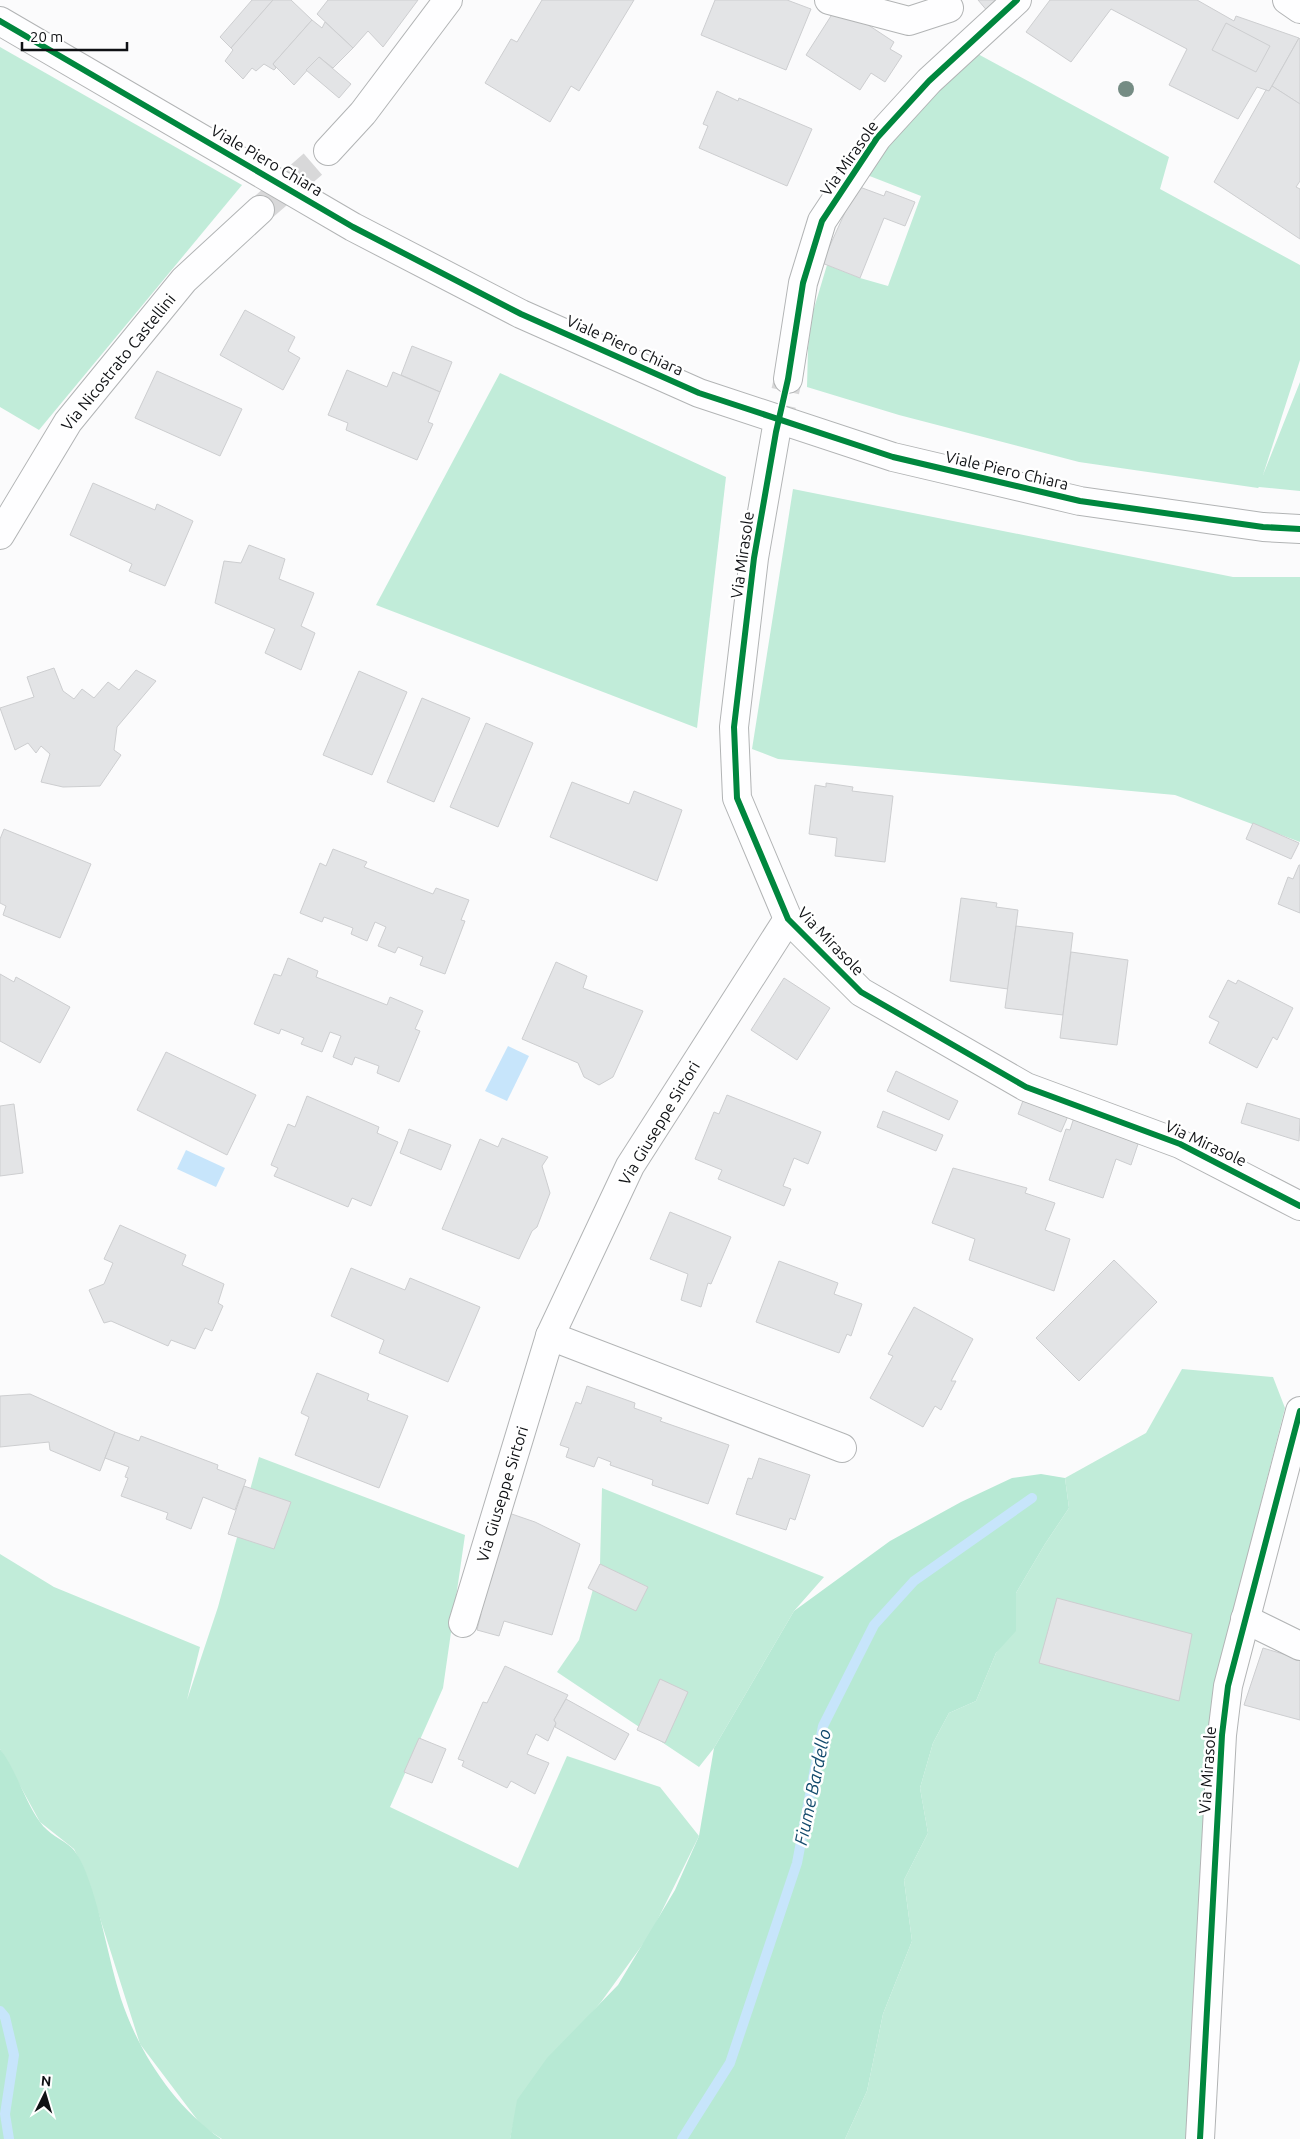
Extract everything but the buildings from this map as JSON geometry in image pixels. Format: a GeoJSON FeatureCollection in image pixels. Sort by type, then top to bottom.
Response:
{"type":"FeatureCollection","features":[{"type":"Feature","properties":{"kind":"street"},"geometry":{"type":"LineString","coordinates":[[328,151],[363,113],[448,0]]}},
{"type":"Feature","properties":{"kind":"street"},"geometry":{"type":"LineString","coordinates":[[829,0],[909,21],[949,8]]}},
{"type":"Feature","properties":{"kind":"street","name":"Via Mirasole"},"geometry":{"type":"LineString","coordinates":[[788,379],[803,284],[822,221],[877,138],[929,81],[1017,0]]}},
{"type":"Feature","properties":{"kind":"street"},"geometry":{"type":"LineString","coordinates":[[1287,0],[1300,9]]}},
{"type":"Feature","properties":{"kind":"street","name":"Viale Piero Chiara"},"geometry":{"type":"LineString","coordinates":[[0,20],[353,227],[521,314],[699,393],[893,457],[1080,501],[1263,527],[1300,529]]}},
{"type":"Feature","properties":{"kind":"street","name":"Via Nicostrato Castellini"},"geometry":{"type":"LineString","coordinates":[[0,535],[68,422],[184,280],[260,210]]}},
{"type":"Feature","properties":{"kind":"street","name":"Via Mirasole"},"geometry":{"type":"LineString","coordinates":[[776,432],[754,558],[734,727],[737,798],[788,920],[861,992],[1026,1087],[1180,1144],[1300,1206]]}},
{"type":"Feature","properties":{"kind":"street","name":"Via Giuseppe Sirtori"},"geometry":{"type":"LineString","coordinates":[[462,1623],[550,1336],[630,1166],[788,920]]}},
{"type":"Feature","properties":{"kind":"street"},"geometry":{"type":"LineString","coordinates":[[550,1336],[842,1448]]}},
{"type":"Feature","properties":{"kind":"street","name":"Via Mirasole"},"geometry":{"type":"LineString","coordinates":[[1200,2139],[1222,1735],[1228,1686],[1300,1411]]}},
{"type":"Feature","properties":{"kind":"street"},"geometry":{"type":"LineString","coordinates":[[1245,1619],[1300,1646]]}},
{"type":"Feature","properties":{"kind":"green space"},"geometry":{"type":"Polygon","coordinates":[[[0,47],[242,185],[39,430],[0,407],[0,47]]]}},
{"type":"Feature","properties":{"kind":"green space"},"geometry":{"type":"Polygon","coordinates":[[[976,53],[1169,157],[1160,189],[1300,265],[1300,360],[1263,475],[1300,382],[1300,491],[1258,488],[1079,462],[899,415],[807,387],[808,348],[812,315],[827,265],[860,278],[888,286],[921,196],[867,175],[870,165],[917,111],[976,53]]]}},
{"type":"Feature","properties":{"kind":"green space"},"geometry":{"type":"Polygon","coordinates":[[[500,373],[726,477],[697,728],[376,605],[500,373]]]}},
{"type":"Feature","properties":{"kind":"green space"},"geometry":{"type":"Polygon","coordinates":[[[793,489],[1233,577],[1300,577],[1300,842],[1175,795],[778,759],[752,749],[793,489]]]}},
{"type":"Feature","properties":{"kind":"green space"},"geometry":{"type":"Polygon","coordinates":[[[1182,1369],[1273,1377],[1285,1408],[1214,1687],[1190,2139],[845,2139],[867,2091],[883,2014],[912,1941],[904,1880],[928,1833],[920,1788],[933,1743],[949,1713],[976,1701],[996,1653],[1015,1625],[1016,1593],[1069,1508],[1065,1478],[1146,1433],[1182,1369]]]}},
{"type":"Feature","properties":{"kind":"green space"},"geometry":{"type":"Polygon","coordinates":[[[259,1457],[465,1535],[443,1688],[390,1807],[518,1868],[567,1756],[660,1787],[699,1836],[651,1933],[601,2002],[519,2098],[510,2139],[222,2139],[202,2126],[140,2044],[86,1874],[74,1849],[40,1822],[0,1749],[0,1554],[54,1587],[200,1647],[187,1700],[218,1607],[259,1457]]]}},
{"type":"Feature","properties":{"kind":"green space"},"geometry":{"type":"Polygon","coordinates":[[[1041,1474],[1065,1478],[1069,1508],[1016,1593],[1016,1631],[996,1653],[976,1701],[949,1713],[933,1743],[920,1788],[928,1833],[904,1880],[912,1941],[883,2014],[867,2091],[845,2139],[510,2139],[517,2100],[547,2058],[618,1985],[675,1890],[699,1836],[714,1748],[794,1611],[890,1541],[961,1502],[1012,1478],[1041,1474]]]}},
{"type":"Feature","properties":{"kind":"green space"},"geometry":{"type":"Polygon","coordinates":[[[602,1488],[824,1577],[794,1611],[714,1748],[699,1767],[557,1672],[579,1640],[600,1564],[602,1488]]]}},
{"type":"Feature","properties":{"kind":"green space"},"geometry":{"type":"Polygon","coordinates":[[[0,1749],[40,1822],[47,1830],[72,1848],[83,1865],[97,1905],[121,1999],[148,2058],[160,2077],[188,2111],[221,2139],[0,2139],[0,1749]]]}},
{"type":"Feature","properties":{"kind":"water"},"geometry":{"type":"Polygon","coordinates":[[[508,1046],[529,1056],[507,1101],[485,1091],[508,1046]]]}},
{"type":"Feature","properties":{"kind":"water"},"geometry":{"type":"Polygon","coordinates":[[[186,1150],[225,1168],[216,1187],[177,1169],[186,1150]]]}},
{"type":"Feature","properties":{"kind":"waterway","name":"Fiume Bardello"},"geometry":{"type":"LineString","coordinates":[[682,2139],[730,2063],[797,1863],[823,1726],[874,1625],[914,1581],[1032,1498]]}},
{"type":"Feature","properties":{"kind":"waterway"},"geometry":{"type":"LineString","coordinates":[[0,2011],[5,2017],[14,2055],[5,2114],[9,2139]]}},
{"type":"Feature","properties":{"kind":"tunnel"},"geometry":{"type":"LineString","coordinates":[[260,210],[328,151]]}},
{"type":"Feature","properties":{"kind":"tunnel"},"geometry":{"type":"LineString","coordinates":[[776,432],[788,379]]}},
{"type":"Feature","properties":{"kind":"cycle path"},"geometry":{"type":"LineString","coordinates":[[1017,0],[929,81],[877,138],[822,221],[803,283],[788,379],[776,432],[754,558],[734,727],[737,798],[788,919],[861,992],[1026,1087],[1180,1144],[1300,1206]]}},
{"type":"Feature","properties":{"kind":"cycle path"},"geometry":{"type":"LineString","coordinates":[[0,21],[353,227],[521,314],[699,393],[893,457],[1080,501],[1263,527],[1300,529]]}},
{"type":"Feature","properties":{"kind":"cycle path"},"geometry":{"type":"LineString","coordinates":[[1200,2139],[1222,1735],[1228,1686],[1300,1411]]}}]}
